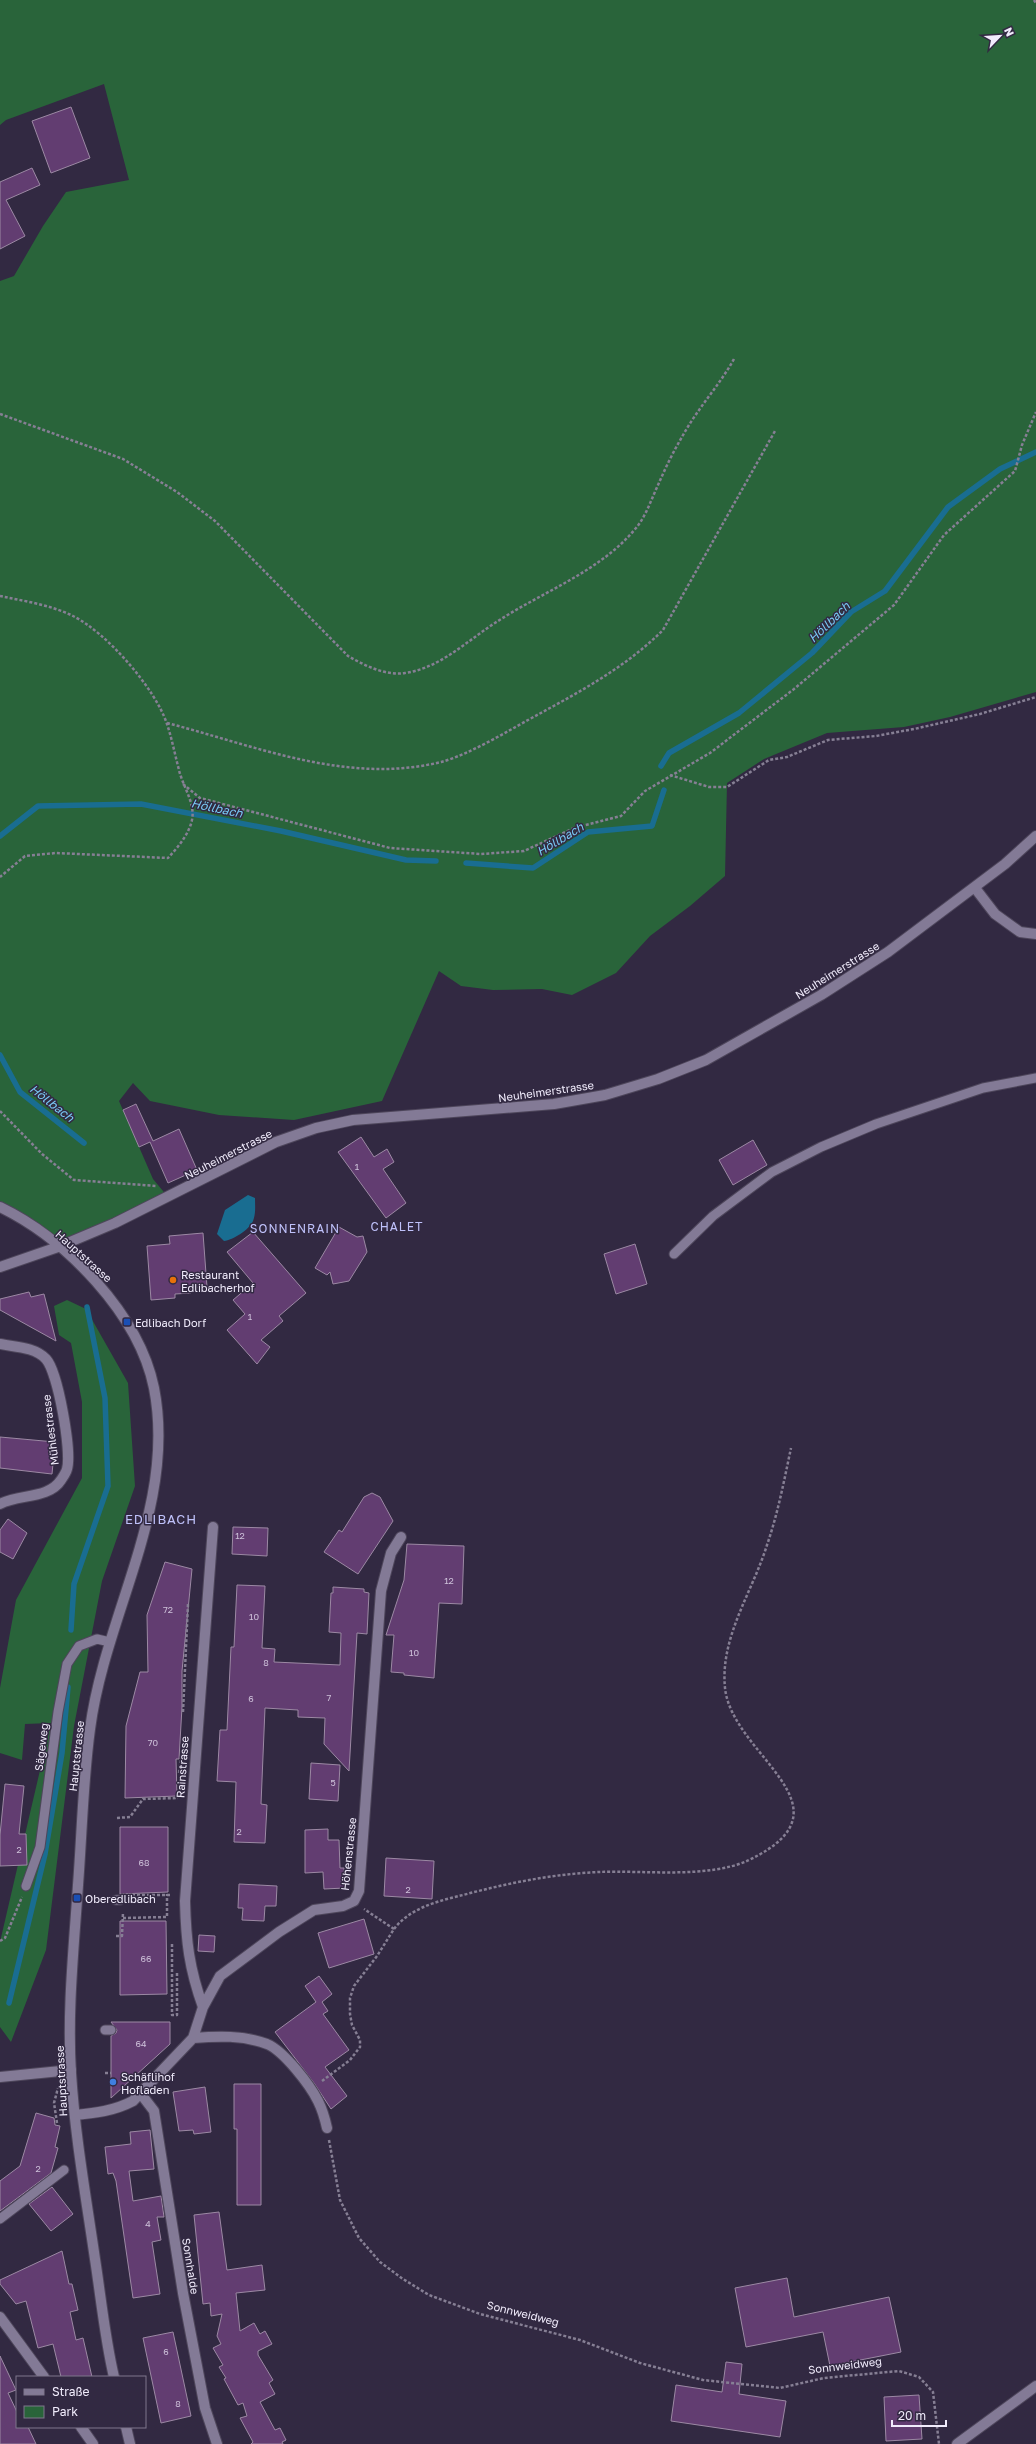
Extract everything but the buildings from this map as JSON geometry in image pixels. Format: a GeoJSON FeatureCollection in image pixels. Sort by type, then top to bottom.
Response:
{"type":"FeatureCollection","features":[{"type":"Feature","properties":{"kind":"street","name":"Neuheimerstrasse"},"geometry":{"type":"LineString","coordinates":[[0,1267],[58,1247],[115,1223],[276,1142],[316,1128],[353,1120],[554,1104],[605,1095],[658,1079],[713,1056],[821,995],[888,952],[975,888],[1036,836]]}},
{"type":"Feature","properties":{"kind":"street"},"geometry":{"type":"LineString","coordinates":[[975,888],[995,914],[1020,932],[1036,934]]}},
{"type":"Feature","properties":{"kind":"street","name":"Hauptstrasse"},"geometry":{"type":"LineString","coordinates":[[0,1207],[30,1225],[58,1247],[98,1283],[127,1322],[149,1370],[158,1414],[159,1440],[155,1488],[110,1642],[90,1728],[72,1986],[71,2070],[80,2166],[114,2376]]}},
{"type":"Feature","properties":{"kind":"street","name":"Mühlestrasse"},"geometry":{"type":"LineString","coordinates":[[0,1344],[29,1349],[46,1360],[53,1370],[59,1395],[67,1450],[67,1469],[61,1482],[50,1490],[8,1499],[0,1504]]}},
{"type":"Feature","properties":{"kind":"street","name":"Rainstrasse"},"geometry":{"type":"LineString","coordinates":[[202,2007],[194,1981],[186,1945],[185,1901],[213,1528]]}},
{"type":"Feature","properties":{"kind":"street","name":"Höhenstrasse"},"geometry":{"type":"LineString","coordinates":[[75,2115],[122,2107],[141,2094],[194,2038],[202,2007],[220,1976],[279,1932],[314,1910],[343,1906],[354,1901],[359,1891],[381,1591],[391,1553],[401,1537]]}},
{"type":"Feature","properties":{"kind":"street"},"geometry":{"type":"LineString","coordinates":[[194,2038],[230,2036],[268,2045],[291,2065],[312,2089],[319,2103],[327,2128]]}},
{"type":"Feature","properties":{"kind":"street"},"geometry":{"type":"LineString","coordinates":[[0,2078],[71,2070]]}},
{"type":"Feature","properties":{"kind":"street","name":"Sonnhalde"},"geometry":{"type":"LineString","coordinates":[[141,2094],[154,2111],[183,2293],[203,2401],[217,2444]]}},
{"type":"Feature","properties":{"kind":"street"},"geometry":{"type":"LineString","coordinates":[[0,2317],[43,2376]]}},
{"type":"Feature","properties":{"kind":"street"},"geometry":{"type":"LineString","coordinates":[[957,2444],[1036,2386]]}},
{"type":"Feature","properties":{"kind":"street"},"geometry":{"type":"LineString","coordinates":[[82,2428],[93,2444]]}},
{"type":"Feature","properties":{"kind":"street"},"geometry":{"type":"LineString","coordinates":[[126,2428],[130,2444]]}},
{"type":"Feature","properties":{"kind":"lane"},"geometry":{"type":"LineString","coordinates":[[674,1254],[713,1216],[760,1181],[821,1147],[876,1124],[983,1088],[1036,1078]]}},
{"type":"Feature","properties":{"kind":"lane","name":"Sägeweg"},"geometry":{"type":"LineString","coordinates":[[26,1886],[40,1846],[66,1664],[79,1646],[97,1639],[110,1642]]}},
{"type":"Feature","properties":{"kind":"lane"},"geometry":{"type":"LineString","coordinates":[[0,2219],[64,2170]]}},
{"type":"Feature","properties":{"kind":"path"},"geometry":{"type":"LineString","coordinates":[[0,414],[123,459],[177,492],[215,521],[348,656],[365,666],[385,672],[403,674],[429,667],[499,620],[560,586],[616,549],[636,527],[651,503],[682,436],[700,407],[734,359]]}},
{"type":"Feature","properties":{"kind":"path"},"geometry":{"type":"LineString","coordinates":[[183,784],[200,798],[390,848],[481,854],[524,851],[574,828],[613,820],[621,816],[645,791],[722,744],[794,689],[894,605],[944,535],[1015,471],[1022,445],[1036,412]]}},
{"type":"Feature","properties":{"kind":"path"},"geometry":{"type":"LineString","coordinates":[[167,723],[274,754],[322,765],[383,770],[442,762],[477,746],[591,686],[643,650],[663,630],[775,432]]}},
{"type":"Feature","properties":{"kind":"path"},"geometry":{"type":"LineString","coordinates":[[0,596],[32,602],[73,616],[102,636],[147,685],[167,723],[183,784],[193,808],[190,826],[180,844],[168,858],[56,854],[25,856],[0,877]]}},
{"type":"Feature","properties":{"kind":"path"},"geometry":{"type":"LineString","coordinates":[[670,775],[686,782],[709,787],[727,787],[769,760],[787,757],[828,740],[876,736],[914,729],[980,714],[1036,697]]}},
{"type":"Feature","properties":{"kind":"path"},"geometry":{"type":"LineString","coordinates":[[0,1111],[42,1154],[74,1180],[157,1185],[168,1197]]}},
{"type":"Feature","properties":{"kind":"path"},"geometry":{"type":"LineString","coordinates":[[312,2089],[350,2060],[360,2047],[360,2040],[352,2025],[350,2014],[350,1998],[354,1986],[377,1956],[394,1929],[403,1918],[414,1911],[450,1898],[491,1887],[555,1875],[709,1870],[744,1862],[780,1842],[790,1828],[794,1813],[792,1799],[784,1784],[740,1726],[726,1691],[725,1673],[726,1654],[732,1635],[767,1546],[781,1497],[791,1448]]}},
{"type":"Feature","properties":{"kind":"path"},"geometry":{"type":"LineString","coordinates":[[183,1713],[188,1604]]}},
{"type":"Feature","properties":{"kind":"path"},"geometry":{"type":"LineString","coordinates":[[179,1777],[178,1763],[182,1758]]}},
{"type":"Feature","properties":{"kind":"path"},"geometry":{"type":"LineString","coordinates":[[117,1818],[130,1818],[143,1799],[179,1798],[179,1791]]}},
{"type":"Feature","properties":{"kind":"path"},"geometry":{"type":"LineString","coordinates":[[0,1941],[5,1938],[26,1886]]}},
{"type":"Feature","properties":{"kind":"path"},"geometry":{"type":"LineString","coordinates":[[122,1918],[167,1917],[167,1894]]}},
{"type":"Feature","properties":{"kind":"path"},"geometry":{"type":"LineString","coordinates":[[130,1895],[172,1894],[172,1902]]}},
{"type":"Feature","properties":{"kind":"path"},"geometry":{"type":"LineString","coordinates":[[354,1901],[394,1929]]}},
{"type":"Feature","properties":{"kind":"path"},"geometry":{"type":"LineString","coordinates":[[116,1936],[122,1936],[123,1911]]}},
{"type":"Feature","properties":{"kind":"path"},"geometry":{"type":"LineString","coordinates":[[172,1940],[172,2015],[177,2015],[177,1970]]}},
{"type":"Feature","properties":{"kind":"path"},"geometry":{"type":"LineString","coordinates":[[105,2074],[111,2073]]}},
{"type":"Feature","properties":{"kind":"path","name":"Sonnweidweg"},"geometry":{"type":"LineString","coordinates":[[327,2128],[340,2200],[359,2238],[380,2262],[403,2279],[429,2294],[480,2314],[580,2340],[640,2363],[704,2380],[780,2388],[824,2378],[899,2371],[919,2377],[933,2392],[939,2444]]}},
{"type":"Feature","properties":{"kind":"green space"},"geometry":{"type":"Polygon","coordinates":[[[0,0],[1036,0],[1036,692],[950,717],[904,727],[827,733],[764,759],[727,783],[725,876],[690,906],[650,936],[616,973],[572,995],[542,989],[493,990],[461,986],[439,971],[382,1101],[294,1120],[219,1115],[150,1101],[133,1083],[119,1101],[153,1179],[168,1197],[58,1247],[0,1207],[0,281],[14,276],[43,226],[66,192],[129,180],[104,84],[6,120],[0,125],[0,0]]]}},
{"type":"Feature","properties":{"kind":"green space"},"geometry":{"type":"Polygon","coordinates":[[[67,1300],[86,1309],[128,1383],[135,1486],[102,1581],[74,1726],[46,1950],[11,2042],[0,2027],[0,1942],[51,1723],[25,1724],[22,1760],[0,1753],[0,1688],[16,1600],[82,1478],[82,1402],[71,1343],[59,1335],[54,1306],[67,1300]]]}},
{"type":"Feature","properties":{"kind":"water"},"geometry":{"type":"Polygon","coordinates":[[[248,1195],[255,1198],[255,1213],[253,1221],[248,1228],[240,1234],[232,1239],[224,1241],[217,1234],[225,1210],[248,1195]]]}},
{"type":"Feature","properties":{"kind":"waterway","name":"Höllbach"},"geometry":{"type":"LineString","coordinates":[[661,766],[669,753],[739,713],[812,653],[851,612],[885,591],[948,507],[1000,469],[1036,452]]}},
{"type":"Feature","properties":{"kind":"waterway","name":"Höllbach"},"geometry":{"type":"LineString","coordinates":[[466,863],[533,868],[588,832],[652,826],[664,790]]}},
{"type":"Feature","properties":{"kind":"waterway","name":"Höllbach"},"geometry":{"type":"LineString","coordinates":[[0,836],[38,806],[141,804],[281,831],[406,860],[436,861]]}},
{"type":"Feature","properties":{"kind":"waterway","name":"Höllbach"},"geometry":{"type":"LineString","coordinates":[[0,1055],[20,1092],[84,1143]]}},
{"type":"Feature","properties":{"kind":"waterway"},"geometry":{"type":"LineString","coordinates":[[71,1630],[74,1584],[108,1486],[105,1398],[87,1307]]}},
{"type":"Feature","properties":{"kind":"waterway"},"geometry":{"type":"LineString","coordinates":[[9,2003],[45,1854],[62,1753],[68,1687]]}},
{"type":"Feature","properties":{"kind":"place","name":"Restaurant Edlibacherhof"},"geometry":{"type":"Point","coordinates":[173,1280]}},
{"type":"Feature","properties":{"kind":"place","name":"Edlibach Dorf"},"geometry":{"type":"Point","coordinates":[127,1322]}},
{"type":"Feature","properties":{"kind":"place","name":"Oberedlibach"},"geometry":{"type":"Point","coordinates":[77,1898]}},
{"type":"Feature","properties":{"kind":"place","name":"Schäflihof Hofladen"},"geometry":{"type":"Point","coordinates":[113,2082]}},
{"type":"Feature","properties":{"kind":"district","name":"CHALET"},"geometry":{"type":"Point","coordinates":[397,1226]}},
{"type":"Feature","properties":{"kind":"district","name":"SONNENRAIN"},"geometry":{"type":"Point","coordinates":[295,1228]}},
{"type":"Feature","properties":{"kind":"district","name":"EDLIBACH"},"geometry":{"type":"Point","coordinates":[161,1519]}}]}
